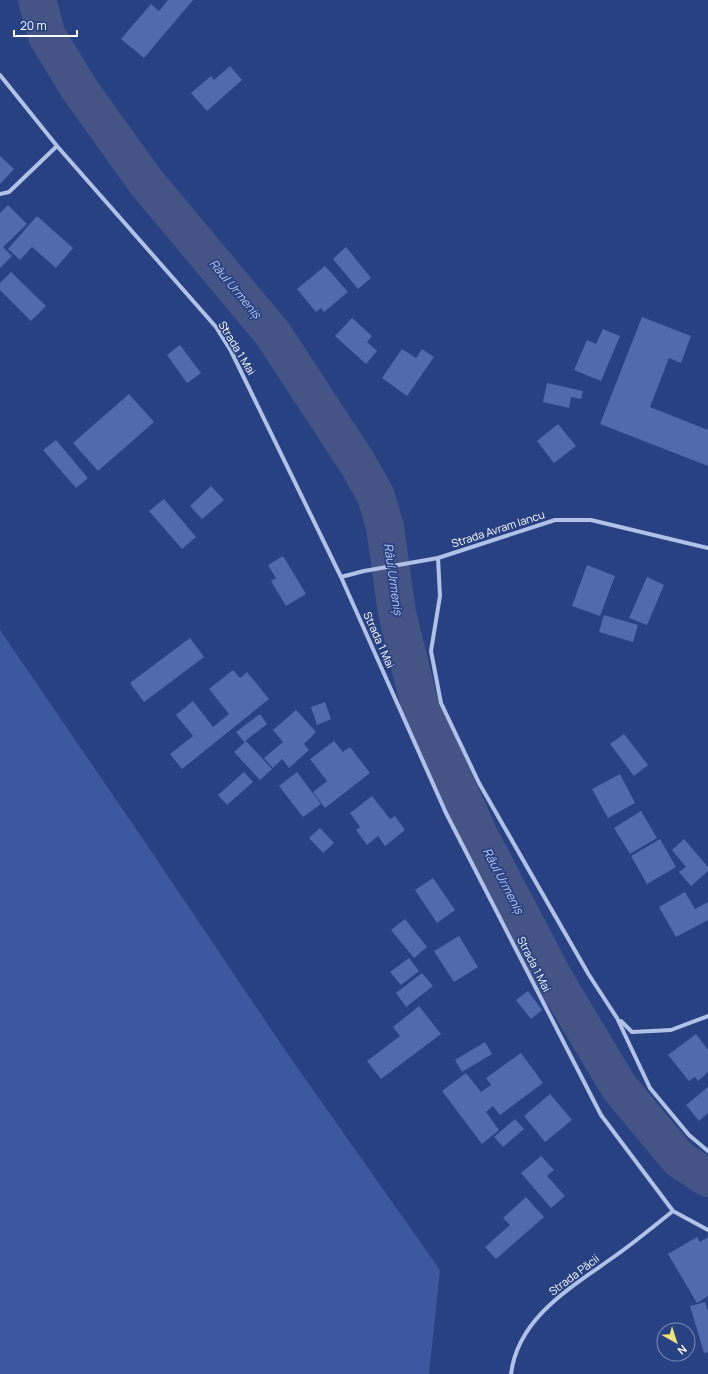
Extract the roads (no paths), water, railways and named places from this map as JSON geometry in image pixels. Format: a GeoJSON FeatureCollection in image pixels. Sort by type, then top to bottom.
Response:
{"type":"FeatureCollection","features":[{"type":"Feature","properties":{"kind":"street","name":"Strada 1 Mai"},"geometry":{"type":"LineString","coordinates":[[0,75],[57,146],[216,327],[244,376],[341,577],[446,813],[601,1115],[673,1211],[708,1230]]}},
{"type":"Feature","properties":{"kind":"street"},"geometry":{"type":"LineString","coordinates":[[0,194],[9,192],[57,146]]}},
{"type":"Feature","properties":{"kind":"street","name":"Strada Avram Iancu"},"geometry":{"type":"LineString","coordinates":[[341,577],[364,571],[438,558],[555,520],[591,520],[708,548]]}},
{"type":"Feature","properties":{"kind":"street"},"geometry":{"type":"LineString","coordinates":[[438,558],[440,596],[431,652],[441,703],[479,783],[589,975],[617,1018],[650,1088],[688,1135],[708,1151]]}},
{"type":"Feature","properties":{"kind":"street"},"geometry":{"type":"LineString","coordinates":[[617,1018],[632,1032],[670,1030],[708,1016]]}},
{"type":"Feature","properties":{"kind":"street","name":"Strada Păcii"},"geometry":{"type":"LineString","coordinates":[[511,1374],[513,1357],[533,1322],[553,1301],[630,1245],[673,1211]]}},
{"type":"Feature","properties":{"kind":"waterway","name":"Râul Urmeniș"},"geometry":{"type":"LineString","coordinates":[[37,0],[47,36],[80,90],[146,182],[273,334],[358,464],[376,496],[385,527],[397,613],[420,706],[479,835],[555,980],[619,1087],[679,1159],[708,1178]]}}]}
